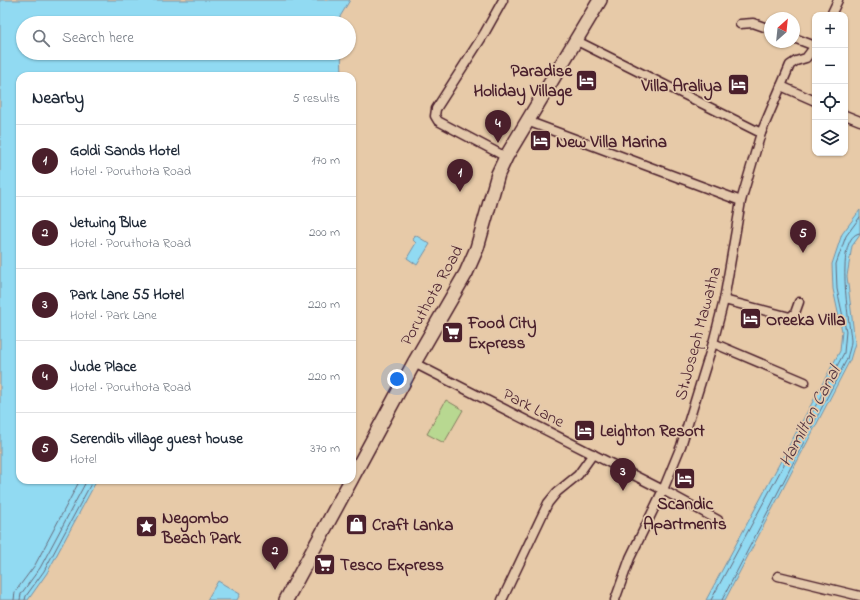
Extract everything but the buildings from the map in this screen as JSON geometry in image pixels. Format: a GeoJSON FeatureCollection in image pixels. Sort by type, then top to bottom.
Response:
{"type":"FeatureCollection","features":[{"type":"Feature","properties":{"kind":"main road","name":"Poruthota Road"},"geometry":{"type":"LineString","coordinates":[[356,471],[414,362],[466,273],[477,248],[498,174],[506,157],[600,0]]}},
{"type":"Feature","properties":{"kind":"main road","name":"Poruthota Road"},"geometry":{"type":"LineString","coordinates":[[286,600],[349,484]]}},
{"type":"Feature","properties":{"kind":"street"},"geometry":{"type":"LineString","coordinates":[[503,0],[484,34],[436,109],[435,116],[438,121],[506,157]]}},
{"type":"Feature","properties":{"kind":"street"},"geometry":{"type":"LineString","coordinates":[[832,12],[837,0]]}},
{"type":"Feature","properties":{"kind":"street"},"geometry":{"type":"LineString","coordinates":[[740,24],[753,23],[764,27]]}},
{"type":"Feature","properties":{"kind":"street"},"geometry":{"type":"LineString","coordinates":[[575,40],[760,133]]}},
{"type":"Feature","properties":{"kind":"street"},"geometry":{"type":"LineString","coordinates":[[800,40],[812,45]]}},
{"type":"Feature","properties":{"kind":"street","name":"St.Joseph Mawatha"},"geometry":{"type":"LineString","coordinates":[[615,600],[630,558],[663,490],[681,446],[713,343],[724,300],[741,201],[760,133],[790,65],[796,61],[806,58],[814,48]]}},
{"type":"Feature","properties":{"kind":"street"},"geometry":{"type":"LineString","coordinates":[[781,86],[812,100]]}},
{"type":"Feature","properties":{"kind":"street"},"geometry":{"type":"LineString","coordinates":[[848,116],[860,121]]}},
{"type":"Feature","properties":{"kind":"street"},"geometry":{"type":"LineString","coordinates":[[527,121],[741,201]]}},
{"type":"Feature","properties":{"kind":"street"},"geometry":{"type":"LineString","coordinates":[[724,300],[790,317],[795,313],[799,302]]}},
{"type":"Feature","properties":{"kind":"street"},"geometry":{"type":"LineString","coordinates":[[713,343],[805,382]]}},
{"type":"Feature","properties":{"kind":"street","name":"Park Lane"},"geometry":{"type":"LineString","coordinates":[[414,362],[663,490],[718,520]]}},
{"type":"Feature","properties":{"kind":"street"},"geometry":{"type":"LineString","coordinates":[[502,600],[548,503],[556,492],[578,475],[592,454]]}},
{"type":"Feature","properties":{"kind":"street"},"geometry":{"type":"LineString","coordinates":[[778,576],[860,596]]}},
{"type":"Feature","properties":{"kind":"green space"},"geometry":{"type":"Polygon","coordinates":[[[446,400],[463,410],[444,443],[427,434],[446,400]]]}},
{"type":"Feature","properties":{"kind":"water"},"geometry":{"type":"Polygon","coordinates":[[[0,0],[350,0],[340,16],[16,16],[16,60],[341,60],[342,72],[16,72],[16,484],[95,484],[47,573],[28,600],[0,600],[0,0]]]}},
{"type":"Feature","properties":{"kind":"water","name":"Hamilton Canal"},"geometry":{"type":"Polygon","coordinates":[[[860,210],[860,235],[852,246],[847,276],[855,343],[850,360],[725,600],[706,600],[840,351],[842,331],[833,289],[832,264],[842,234],[860,210]]]}},
{"type":"Feature","properties":{"kind":"water"},"geometry":{"type":"Polygon","coordinates":[[[415,235],[430,244],[417,265],[407,258],[416,243],[413,240],[415,235]]]}},
{"type":"Feature","properties":{"kind":"water"},"geometry":{"type":"Polygon","coordinates":[[[218,581],[240,594],[237,600],[207,600],[218,581]]]}},
{"type":"Feature","properties":{"kind":"place","name":"Paradise Holiday Village"},"geometry":{"type":"Point","coordinates":[587,80]}},
{"type":"Feature","properties":{"kind":"place","name":"Villa Araliya"},"geometry":{"type":"Point","coordinates":[738,85]}},
{"type":"Feature","properties":{"kind":"place","name":"New Villa Marina"},"geometry":{"type":"Point","coordinates":[541,141]}},
{"type":"Feature","properties":{"kind":"place","name":"Jude Place"},"geometry":{"type":"Point","coordinates":[498,143]}},
{"type":"Feature","properties":{"kind":"place","name":"Goldi Sands Hotel"},"geometry":{"type":"Point","coordinates":[460,192]}},
{"type":"Feature","properties":{"kind":"place","name":"Serendib village guest house"},"geometry":{"type":"Point","coordinates":[803,253]}},
{"type":"Feature","properties":{"kind":"place","name":"Oreeka Villa"},"geometry":{"type":"Point","coordinates":[751,319]}},
{"type":"Feature","properties":{"kind":"place","name":"Food City Express"},"geometry":{"type":"Point","coordinates":[453,332]}},
{"type":"Feature","properties":{"kind":"place","name":"Leighton Resort"},"geometry":{"type":"Point","coordinates":[585,430]}},
{"type":"Feature","properties":{"kind":"place","name":"Scandic Apartments"},"geometry":{"type":"Point","coordinates":[685,479]}},
{"type":"Feature","properties":{"kind":"place","name":"Park Lane 55 Hotel"},"geometry":{"type":"Point","coordinates":[623,491]}},
{"type":"Feature","properties":{"kind":"place","name":"Craft Lanka"},"geometry":{"type":"Point","coordinates":[356,524]}},
{"type":"Feature","properties":{"kind":"place","name":"Negombo Beach Park"},"geometry":{"type":"Point","coordinates":[147,527]}},
{"type":"Feature","properties":{"kind":"place","name":"Tesco Express"},"geometry":{"type":"Point","coordinates":[324,564]}},
{"type":"Feature","properties":{"kind":"place","name":"Jetwing Blue"},"geometry":{"type":"Point","coordinates":[275,570]}}]}
